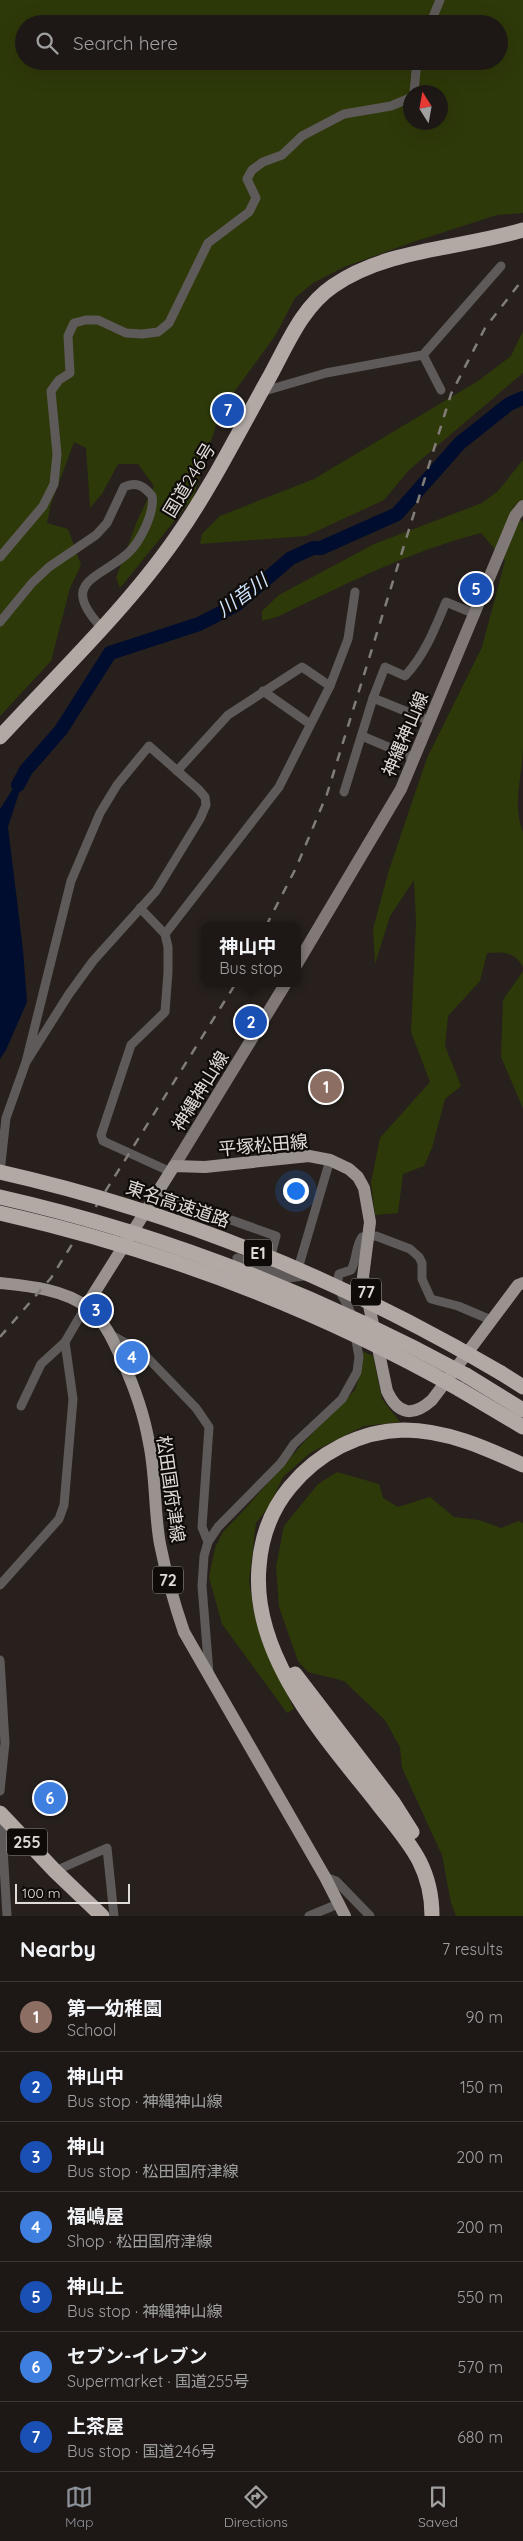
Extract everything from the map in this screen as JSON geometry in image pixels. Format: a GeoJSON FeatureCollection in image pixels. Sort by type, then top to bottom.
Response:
{"type":"FeatureCollection","features":[{"type":"Feature","properties":{"kind":"highway","name":"国道246号"},"geometry":{"type":"LineString","coordinates":[[0,737],[150,572],[176,538],[229,450],[300,322],[315,301],[351,275],[391,260],[523,230]]}},
{"type":"Feature","properties":{"kind":"highway","name":"東名高速道路"},"geometry":{"type":"LineString","coordinates":[[0,1172],[115,1202],[246,1248],[363,1297],[412,1322],[523,1387]]}},
{"type":"Feature","properties":{"kind":"highway","name":"E1"},"geometry":{"type":"LineString","coordinates":[[0,1197],[106,1224],[179,1247],[242,1270],[360,1320],[462,1382],[497,1411],[523,1427]]}},
{"type":"Feature","properties":{"kind":"highway","name":"E1"},"geometry":{"type":"LineString","coordinates":[[0,1214],[102,1239],[238,1286],[523,1410]]}},
{"type":"Feature","properties":{"kind":"highway"},"geometry":{"type":"LineString","coordinates":[[497,1411],[523,1433]]}},
{"type":"Feature","properties":{"kind":"highway"},"geometry":{"type":"LineString","coordinates":[[432,1916],[432,1896],[427,1876],[419,1859],[399,1828],[348,1766],[302,1703],[275,1656],[268,1638],[259,1596],[260,1553],[273,1512],[285,1493],[299,1476],[317,1461],[352,1440],[370,1435],[405,1430],[440,1434],[472,1443],[523,1465]]}},
{"type":"Feature","properties":{"kind":"highway"},"geometry":{"type":"LineString","coordinates":[[440,1916],[440,1894],[435,1874],[426,1854],[393,1802],[324,1709],[306,1690],[284,1654],[277,1635],[268,1595],[268,1555],[281,1517],[292,1498],[322,1469],[339,1458],[372,1444],[406,1440],[438,1444],[485,1458],[523,1476]]}},
{"type":"Feature","properties":{"kind":"highway","name":"255"},"geometry":{"type":"LineString","coordinates":[[1,1813],[55,1871],[102,1916]]}},
{"type":"Feature","properties":{"kind":"highway","name":"255"},"geometry":{"type":"LineString","coordinates":[[55,1871],[90,1916]]}},
{"type":"Feature","properties":{"kind":"main road","name":"神縄神山線"},"geometry":{"type":"LineString","coordinates":[[301,957],[401,789],[516,516],[523,506]]}},
{"type":"Feature","properties":{"kind":"main road","name":"神縄神山線"},"geometry":{"type":"LineString","coordinates":[[173,1169],[284,987]]}},
{"type":"Feature","properties":{"kind":"main road","name":"平塚松田線"},"geometry":{"type":"LineString","coordinates":[[173,1169],[296,1157],[330,1160],[349,1169],[358,1176],[364,1188],[370,1222],[363,1277],[388,1391],[393,1404],[402,1410],[412,1411],[422,1408],[432,1400],[518,1285],[523,1283]]}},
{"type":"Feature","properties":{"kind":"main road"},"geometry":{"type":"LineString","coordinates":[[86,1306],[173,1169]]}},
{"type":"Feature","properties":{"kind":"main road","name":"松田国府津線"},"geometry":{"type":"LineString","coordinates":[[0,1283],[36,1288],[58,1294],[86,1306],[102,1321],[111,1335],[132,1384],[149,1442],[160,1542],[173,1602],[184,1632],[325,1877],[345,1916]]}},
{"type":"Feature","properties":{"kind":"street"},"geometry":{"type":"LineString","coordinates":[[434,15],[440,0]]}},
{"type":"Feature","properties":{"kind":"street"},"geometry":{"type":"LineString","coordinates":[[415,85],[416,70]]}},
{"type":"Feature","properties":{"kind":"street"},"geometry":{"type":"LineString","coordinates":[[0,557],[43,506],[54,484],[57,454],[51,391],[59,380],[70,373],[68,336],[74,323],[98,320],[126,333],[158,332],[169,324],[208,243],[249,212],[256,198],[248,179],[252,170],[263,162],[282,155],[302,136],[344,114],[391,106],[403,101]]}},
{"type":"Feature","properties":{"kind":"street"},"geometry":{"type":"LineString","coordinates":[[260,393],[326,373],[423,355],[501,266]]}},
{"type":"Feature","properties":{"kind":"street"},"geometry":{"type":"LineString","coordinates":[[423,355],[440,390]]}},
{"type":"Feature","properties":{"kind":"street"},"geometry":{"type":"LineString","coordinates":[[0,622],[32,583],[50,567],[96,535],[107,523],[124,487],[136,484],[145,488],[152,496],[150,517],[128,554],[90,578],[83,595],[86,611],[101,627]]}},
{"type":"Feature","properties":{"kind":"street"},"geometry":{"type":"LineString","coordinates":[[166,934],[278,787],[330,686],[348,640],[355,592]]}},
{"type":"Feature","properties":{"kind":"street"},"geometry":{"type":"LineString","coordinates":[[344,792],[373,698],[385,667],[405,676],[416,664],[428,644],[446,602],[475,614]]}},
{"type":"Feature","properties":{"kind":"street"},"geometry":{"type":"LineString","coordinates":[[177,771],[228,715],[302,667],[330,686]]}},
{"type":"Feature","properties":{"kind":"street"},"geometry":{"type":"LineString","coordinates":[[263,691],[310,724]]}},
{"type":"Feature","properties":{"kind":"street"},"geometry":{"type":"LineString","coordinates":[[373,698],[430,721]]}},
{"type":"Feature","properties":{"kind":"street"},"geometry":{"type":"LineString","coordinates":[[362,736],[414,758]]}},
{"type":"Feature","properties":{"kind":"street"},"geometry":{"type":"LineString","coordinates":[[0,1172],[6,1118],[26,1062],[71,880],[100,813],[128,771],[149,746],[205,797],[206,805],[200,819],[156,891],[93,961],[69,994],[26,1062]]}},
{"type":"Feature","properties":{"kind":"street"},"geometry":{"type":"LineString","coordinates":[[140,908],[166,934],[168,972],[164,1012],[132,1045],[100,1135],[103,1141],[173,1169]]}},
{"type":"Feature","properties":{"kind":"street"},"geometry":{"type":"LineString","coordinates":[[296,1277],[330,1160]]}},
{"type":"Feature","properties":{"kind":"street"},"geometry":{"type":"LineString","coordinates":[[158,1194],[276,1236],[267,1270]]}},
{"type":"Feature","properties":{"kind":"street"},"geometry":{"type":"LineString","coordinates":[[237,1258],[288,1278],[339,1274],[351,1270],[355,1263],[358,1243],[362,1237],[376,1236],[410,1249],[419,1257],[422,1263],[422,1280],[431,1299],[458,1306],[491,1320]]}},
{"type":"Feature","properties":{"kind":"street"},"geometry":{"type":"LineString","coordinates":[[210,1678],[202,1586],[204,1556],[208,1542],[218,1527],[280,1463],[294,1444],[342,1399],[353,1383],[357,1372],[359,1357],[351,1310],[338,1292],[339,1274]]}},
{"type":"Feature","properties":{"kind":"street"},"geometry":{"type":"LineString","coordinates":[[21,1406],[41,1364],[64,1342],[86,1306]]}},
{"type":"Feature","properties":{"kind":"street"},"geometry":{"type":"LineString","coordinates":[[111,1335],[142,1352],[196,1408],[209,1427],[202,1527],[208,1542]]}},
{"type":"Feature","properties":{"kind":"street"},"geometry":{"type":"LineString","coordinates":[[0,1585],[54,1526],[64,1505],[73,1399],[64,1342]]}},
{"type":"Feature","properties":{"kind":"street"},"geometry":{"type":"LineString","coordinates":[[0,1660],[5,1743],[0,1791]]}},
{"type":"Feature","properties":{"kind":"street"},"geometry":{"type":"LineString","coordinates":[[1,1813],[7,1916]]}},
{"type":"Feature","properties":{"kind":"street"},"geometry":{"type":"LineString","coordinates":[[55,1871],[107,1848],[114,1916]]}},
{"type":"Feature","properties":{"kind":"street"},"geometry":{"type":"LineString","coordinates":[[325,1877],[336,1881],[370,1916]]}},
{"type":"Feature","properties":{"kind":"street"},"geometry":{"type":"LineString","coordinates":[[309,1916],[338,1904]]}},
{"type":"Feature","properties":{"kind":"green space"},"geometry":{"type":"Polygon","coordinates":[[[0,0],[523,0],[523,213],[497,215],[344,267],[313,283],[295,298],[275,336],[221,410],[193,498],[120,588],[116,578],[137,521],[154,486],[138,464],[118,464],[102,494],[90,508],[86,448],[74,442],[51,504],[47,523],[68,529],[81,565],[70,588],[51,661],[0,716],[0,0]]]}},
{"type":"Feature","properties":{"kind":"green space"},"geometry":{"type":"Polygon","coordinates":[[[523,331],[523,373],[409,470],[384,500],[306,536],[200,544],[202,534],[220,516],[314,479],[478,381],[511,356],[523,331]]]}},
{"type":"Feature","properties":{"kind":"green space"},"geometry":{"type":"Polygon","coordinates":[[[523,460],[523,499],[513,507],[523,523],[523,749],[518,812],[523,832],[523,967],[512,955],[487,953],[480,981],[448,1016],[445,1046],[461,1086],[445,1099],[432,1148],[424,1166],[403,1174],[398,1213],[375,1215],[371,1182],[380,1138],[430,1082],[411,1032],[416,922],[414,880],[390,916],[375,964],[373,929],[389,870],[427,758],[482,647],[505,561],[481,533],[455,540],[403,559],[277,617],[262,621],[262,611],[279,595],[374,544],[482,503],[498,491],[523,460]]]}},
{"type":"Feature","properties":{"kind":"green space"},"geometry":{"type":"Polygon","coordinates":[[[523,971],[523,1108],[501,1057],[503,1000],[523,971]]]}},
{"type":"Feature","properties":{"kind":"green space"},"geometry":{"type":"Polygon","coordinates":[[[362,1351],[373,1356],[382,1399],[400,1422],[364,1426],[310,1453],[283,1477],[269,1506],[256,1523],[249,1581],[254,1613],[270,1659],[294,1709],[287,1713],[222,1624],[209,1577],[215,1548],[223,1532],[305,1441],[355,1390],[363,1363],[362,1351]]]}},
{"type":"Feature","properties":{"kind":"green space"},"geometry":{"type":"Polygon","coordinates":[[[337,1472],[379,1484],[383,1498],[398,1507],[430,1497],[454,1517],[479,1520],[501,1528],[519,1521],[523,1523],[523,1916],[456,1916],[451,1903],[442,1855],[402,1768],[400,1747],[385,1720],[344,1681],[308,1672],[298,1661],[279,1607],[276,1567],[284,1526],[318,1484],[337,1472]]]}},
{"type":"Feature","properties":{"kind":"water"},"geometry":{"type":"Polygon","coordinates":[[[28,765],[8,827],[23,950],[27,1002],[6,1050],[0,1059],[0,809],[28,765]]]}},
{"type":"Feature","properties":{"kind":"waterway","name":"川音川"},"geometry":{"type":"LineString","coordinates":[[18,785],[26,770],[61,730],[110,653],[199,624],[236,605],[291,558],[313,548],[321,548],[397,514],[460,443],[509,404],[523,398]]}},
{"type":"Feature","properties":{"kind":"railway"},"geometry":{"type":"LineString","coordinates":[[268,922],[296,868],[327,794],[451,394],[485,328],[523,279]]}},
{"type":"Feature","properties":{"kind":"railway"},"geometry":{"type":"LineString","coordinates":[[0,1337],[51,1278],[233,987]]}},
{"type":"Feature","properties":{"kind":"place","name":"上茶屋"},"geometry":{"type":"Point","coordinates":[228,410]}},
{"type":"Feature","properties":{"kind":"place","name":"神山上"},"geometry":{"type":"Point","coordinates":[476,589]}},
{"type":"Feature","properties":{"kind":"place","name":"神山中"},"geometry":{"type":"Point","coordinates":[251,1022]}},
{"type":"Feature","properties":{"kind":"place","name":"第一幼稚園"},"geometry":{"type":"Point","coordinates":[326,1087]}},
{"type":"Feature","properties":{"kind":"place","name":"神山"},"geometry":{"type":"Point","coordinates":[96,1310]}},
{"type":"Feature","properties":{"kind":"place","name":"福嶋屋"},"geometry":{"type":"Point","coordinates":[132,1357]}},
{"type":"Feature","properties":{"kind":"place","name":"セブン-イレブン"},"geometry":{"type":"Point","coordinates":[50,1798]}}]}
